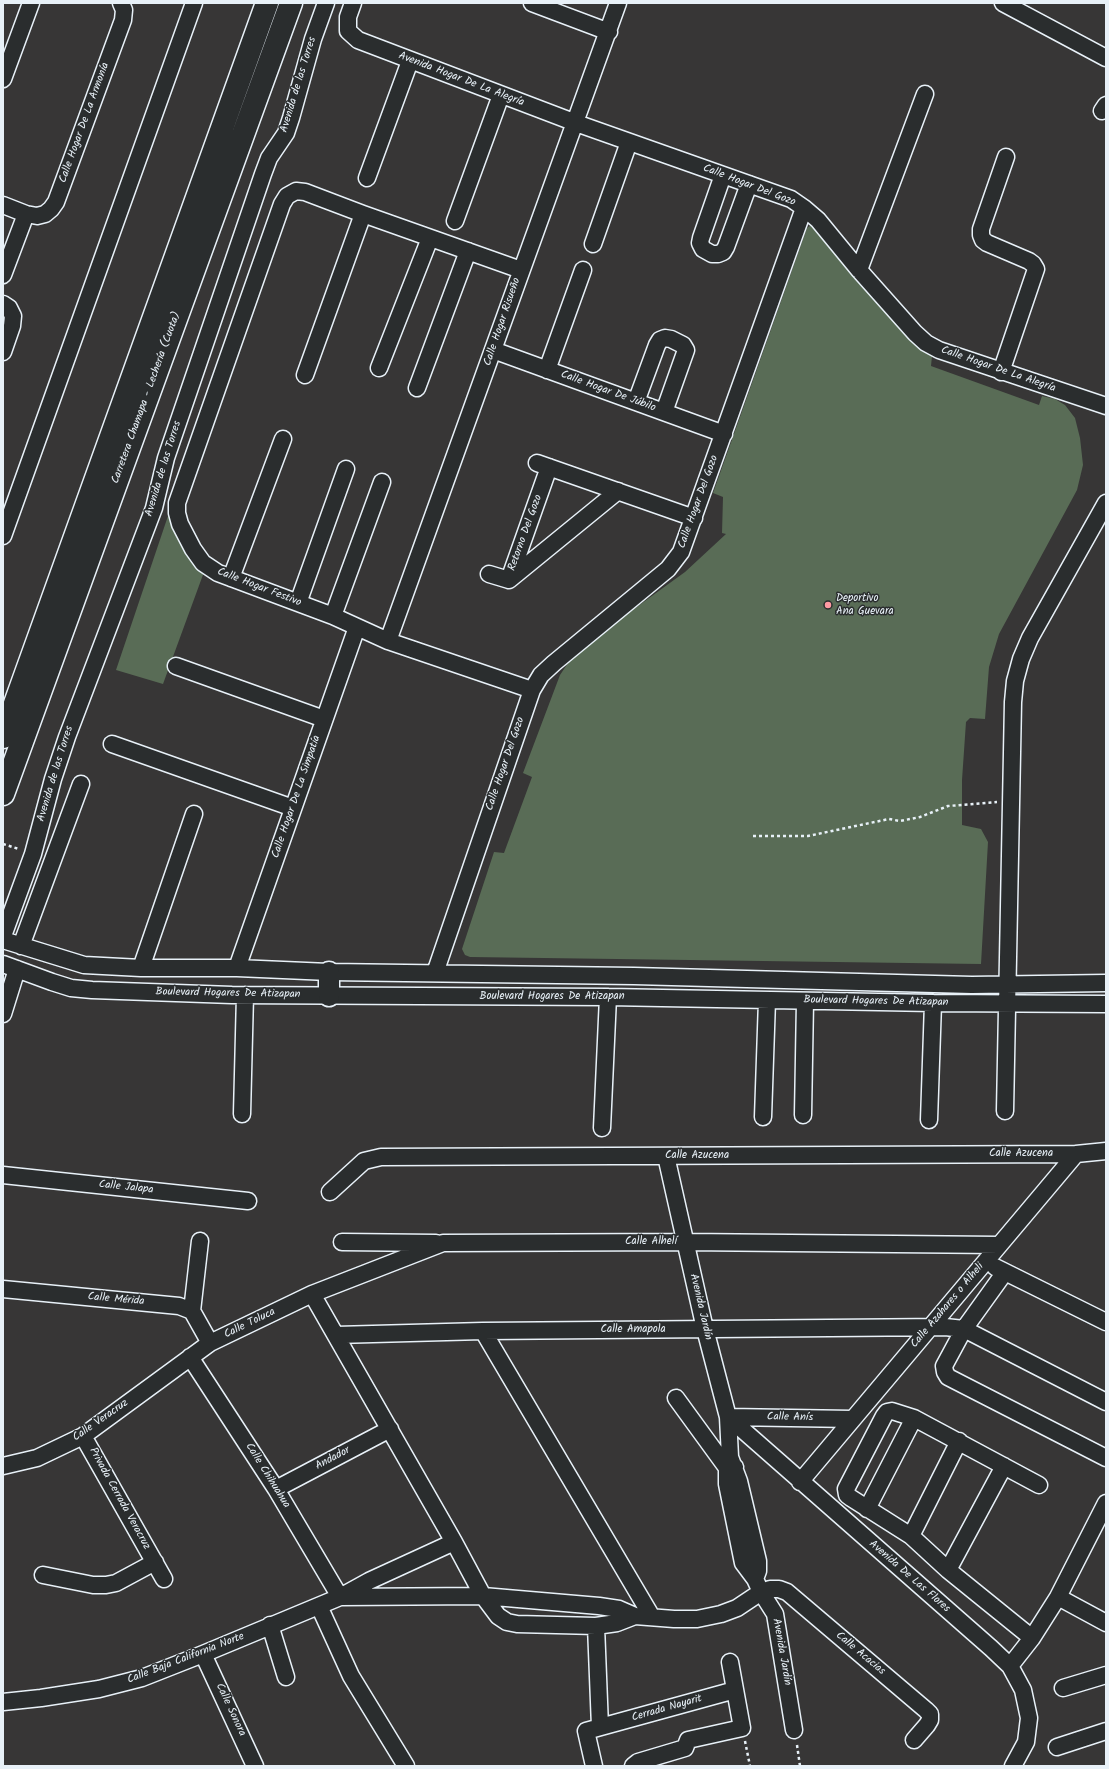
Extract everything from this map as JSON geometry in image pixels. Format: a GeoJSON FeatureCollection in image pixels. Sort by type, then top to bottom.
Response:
{"type":"FeatureCollection","features":[{"type":"Feature","properties":{"kind":"highway","name":"Carretera Chamapa - Lechería (Cuota)"},"geometry":{"type":"LineString","coordinates":[[3,738],[267,3]]}},
{"type":"Feature","properties":{"kind":"highway","name":"Carretera Chamapa - Lechería (Cuota)"},"geometry":{"type":"LineString","coordinates":[[3,794],[291,3]]}},
{"type":"Feature","properties":{"kind":"main road"},"geometry":{"type":"LineString","coordinates":[[329,972],[330,996]]}},
{"type":"Feature","properties":{"kind":"street"},"geometry":{"type":"LineString","coordinates":[[3,79],[31,3]]}},
{"type":"Feature","properties":{"kind":"street"},"geometry":{"type":"LineString","coordinates":[[3,536],[194,3]]}},
{"type":"Feature","properties":{"kind":"street","name":"Avenida de las Torres"},"geometry":{"type":"LineString","coordinates":[[3,936],[32,854],[53,779],[67,737],[154,508],[166,458],[263,174],[269,158],[286,133],[313,39],[326,3]]}},
{"type":"Feature","properties":{"kind":"street","name":"Avenida Hogar De La Alegría"},"geometry":{"type":"LineString","coordinates":[[353,3],[348,17],[348,31],[358,40],[576,123]]}},
{"type":"Feature","properties":{"kind":"street"},"geometry":{"type":"LineString","coordinates":[[532,3],[609,32]]}},
{"type":"Feature","properties":{"kind":"street","name":"Calle Hogar Risueño"},"geometry":{"type":"LineString","coordinates":[[388,641],[521,270],[609,32],[618,3]]}},
{"type":"Feature","properties":{"kind":"street"},"geometry":{"type":"LineString","coordinates":[[1003,3],[1106,58]]}},
{"type":"Feature","properties":{"kind":"street","name":"Calle Hogar De La Armonía"},"geometry":{"type":"LineString","coordinates":[[3,205],[26,214],[37,216],[45,214],[56,202],[123,20],[123,7]]}},
{"type":"Feature","properties":{"kind":"street"},"geometry":{"type":"LineString","coordinates":[[367,178],[410,61]]}},
{"type":"Feature","properties":{"kind":"street"},"geometry":{"type":"LineString","coordinates":[[859,270],[925,94]]}},
{"type":"Feature","properties":{"kind":"street"},"geometry":{"type":"LineString","coordinates":[[455,221],[501,95]]}},
{"type":"Feature","properties":{"kind":"street","name":"Calle Hogar Del Gozo"},"geometry":{"type":"LineString","coordinates":[[435,973],[532,690],[542,675],[554,663],[668,569],[681,552],[804,208],[791,200],[723,174],[576,123]]}},
{"type":"Feature","properties":{"kind":"street"},"geometry":{"type":"LineString","coordinates":[[592,244],[629,142]]}},
{"type":"Feature","properties":{"kind":"street"},"geometry":{"type":"LineString","coordinates":[[1001,372],[1036,269],[1029,261],[987,243],[983,240],[981,235],[981,230],[1006,157]]}},
{"type":"Feature","properties":{"kind":"street"},"geometry":{"type":"LineString","coordinates":[[723,174],[701,238],[700,243],[702,249],[707,252],[718,254],[723,252],[749,184]]}},
{"type":"Feature","properties":{"kind":"street","name":"Calle Hogar Festivo"},"geometry":{"type":"LineString","coordinates":[[521,270],[363,214],[306,192],[296,191],[287,196],[282,204],[179,493],[177,514],[180,524],[193,549],[203,563],[218,573],[333,616],[388,641],[532,690]]}},
{"type":"Feature","properties":{"kind":"street","name":"Calle Hogar De La Alegría"},"geometry":{"type":"LineString","coordinates":[[804,208],[818,220],[859,270],[915,333],[926,343],[939,350],[1001,372],[1106,406]]}},
{"type":"Feature","properties":{"kind":"street"},"geometry":{"type":"LineString","coordinates":[[3,275],[26,214]]}},
{"type":"Feature","properties":{"kind":"street"},"geometry":{"type":"LineString","coordinates":[[305,375],[363,214]]}},
{"type":"Feature","properties":{"kind":"street"},"geometry":{"type":"LineString","coordinates":[[379,368],[430,238]]}},
{"type":"Feature","properties":{"kind":"street"},"geometry":{"type":"LineString","coordinates":[[417,388],[468,251]]}},
{"type":"Feature","properties":{"kind":"street"},"geometry":{"type":"LineString","coordinates":[[548,370],[584,270]]}},
{"type":"Feature","properties":{"kind":"street"},"geometry":{"type":"LineString","coordinates":[[3,304],[9,308],[13,316],[12,326],[3,352]]}},
{"type":"Feature","properties":{"kind":"street"},"geometry":{"type":"LineString","coordinates":[[636,402],[657,345],[660,340],[665,338],[671,339],[683,345],[686,350],[664,412]]}},
{"type":"Feature","properties":{"kind":"street","name":"Calle Hogar De Júbilo"},"geometry":{"type":"LineString","coordinates":[[493,350],[724,434]]}},
{"type":"Feature","properties":{"kind":"street"},"geometry":{"type":"LineString","coordinates":[[231,578],[282,439]]}},
{"type":"Feature","properties":{"kind":"street","name":"Retorno Del Gozo"},"geometry":{"type":"LineString","coordinates":[[508,580],[543,465],[694,518]]}},
{"type":"Feature","properties":{"kind":"street"},"geometry":{"type":"LineString","coordinates":[[298,603],[346,469]]}},
{"type":"Feature","properties":{"kind":"street"},"geometry":{"type":"LineString","coordinates":[[333,616],[382,482]]}},
{"type":"Feature","properties":{"kind":"street","name":"Retorno Del Gozo"},"geometry":{"type":"LineString","coordinates":[[508,580],[618,491]]}},
{"type":"Feature","properties":{"kind":"street"},"geometry":{"type":"LineString","coordinates":[[1005,1111],[1013,702],[1016,681],[1021,659],[1030,638],[1106,503]]}},
{"type":"Feature","properties":{"kind":"street"},"geometry":{"type":"LineString","coordinates":[[489,574],[508,580]]}},
{"type":"Feature","properties":{"kind":"street","name":"Calle Hogar De La Simpatía"},"geometry":{"type":"LineString","coordinates":[[237,968],[357,626]]}},
{"type":"Feature","properties":{"kind":"street"},"geometry":{"type":"LineString","coordinates":[[176,666],[324,719]]}},
{"type":"Feature","properties":{"kind":"street"},"geometry":{"type":"LineString","coordinates":[[112,744],[293,808]]}},
{"type":"Feature","properties":{"kind":"street"},"geometry":{"type":"LineString","coordinates":[[22,946],[81,784]]}},
{"type":"Feature","properties":{"kind":"street"},"geometry":{"type":"LineString","coordinates":[[141,968],[194,814]]}},
{"type":"Feature","properties":{"kind":"street","name":"Boulevard Hogares De Atizapan"},"geometry":{"type":"LineString","coordinates":[[3,940],[84,965],[141,968],[237,968],[329,972],[634,976],[972,985],[1106,984]]}},
{"type":"Feature","properties":{"kind":"street"},"geometry":{"type":"LineString","coordinates":[[3,1014],[10,967]]}},
{"type":"Feature","properties":{"kind":"street","name":"Boulevard Hogares De Atizapan"},"geometry":{"type":"LineString","coordinates":[[10,967],[71,988],[92,990],[245,995],[608,997],[933,1003],[1106,1004]]}},
{"type":"Feature","properties":{"kind":"street"},"geometry":{"type":"LineString","coordinates":[[242,1114],[245,995]]}},
{"type":"Feature","properties":{"kind":"street"},"geometry":{"type":"LineString","coordinates":[[602,1128],[608,997]]}},
{"type":"Feature","properties":{"kind":"street"},"geometry":{"type":"LineString","coordinates":[[763,1116],[767,1000]]}},
{"type":"Feature","properties":{"kind":"street"},"geometry":{"type":"LineString","coordinates":[[803,1115],[805,1001]]}},
{"type":"Feature","properties":{"kind":"street"},"geometry":{"type":"LineString","coordinates":[[929,1120],[933,1003]]}},
{"type":"Feature","properties":{"kind":"street"},"geometry":{"type":"LineString","coordinates":[[1076,1154],[1106,1151]]}},
{"type":"Feature","properties":{"kind":"street","name":"Calle Azucena"},"geometry":{"type":"LineString","coordinates":[[330,1192],[360,1164],[372,1158],[381,1157],[1076,1154]]}},
{"type":"Feature","properties":{"kind":"street","name":"Calle Azahares o Alheli"},"geometry":{"type":"LineString","coordinates":[[800,1482],[1076,1154]]}},
{"type":"Feature","properties":{"kind":"street","name":"Avenida Jardín"},"geometry":{"type":"LineString","coordinates":[[666,1156],[705,1329],[728,1417],[731,1464],[727,1484],[743,1563],[775,1614],[794,1730]]}},
{"type":"Feature","properties":{"kind":"street","name":"Calle Jalapa"},"geometry":{"type":"LineString","coordinates":[[3,1175],[248,1201]]}},
{"type":"Feature","properties":{"kind":"street"},"geometry":{"type":"LineString","coordinates":[[200,1241],[192,1311],[210,1343]]}},
{"type":"Feature","properties":{"kind":"street"},"geometry":{"type":"LineString","coordinates":[[342,1242],[443,1244]]}},
{"type":"Feature","properties":{"kind":"street","name":"Calle Alhelí"},"geometry":{"type":"LineString","coordinates":[[312,1294],[443,1244],[685,1242],[999,1245]]}},
{"type":"Feature","properties":{"kind":"street"},"geometry":{"type":"LineString","coordinates":[[984,1263],[1106,1322]]}},
{"type":"Feature","properties":{"kind":"street"},"geometry":{"type":"LineString","coordinates":[[1005,1272],[964,1329],[944,1366],[945,1372],[948,1377],[1106,1458]]}},
{"type":"Feature","properties":{"kind":"street","name":"Calle Mérida"},"geometry":{"type":"LineString","coordinates":[[3,1289],[179,1306],[192,1311]]}},
{"type":"Feature","properties":{"kind":"street"},"geometry":{"type":"LineString","coordinates":[[312,1294],[454,1542],[483,1596]]}},
{"type":"Feature","properties":{"kind":"street","name":"Calle Toluca"},"geometry":{"type":"LineString","coordinates":[[190,1357],[210,1343],[312,1294]]}},
{"type":"Feature","properties":{"kind":"street","name":"Calle Amapola"},"geometry":{"type":"LineString","coordinates":[[336,1335],[483,1331],[945,1327],[964,1329]]}},
{"type":"Feature","properties":{"kind":"street"},"geometry":{"type":"LineString","coordinates":[[964,1329],[1106,1402]]}},
{"type":"Feature","properties":{"kind":"street"},"geometry":{"type":"LineString","coordinates":[[483,1331],[652,1617]]}},
{"type":"Feature","properties":{"kind":"street","name":"Calle Veracruz"},"geometry":{"type":"LineString","coordinates":[[3,1466],[37,1458],[83,1436],[190,1357]]}},
{"type":"Feature","properties":{"kind":"street","name":"Calle Chihuahua"},"geometry":{"type":"LineString","coordinates":[[190,1357],[276,1490],[340,1597]]}},
{"type":"Feature","properties":{"kind":"street"},"geometry":{"type":"LineString","coordinates":[[676,1398],[731,1464]]}},
{"type":"Feature","properties":{"kind":"street"},"geometry":{"type":"LineString","coordinates":[[1032,1638],[948,1570],[911,1536],[847,1495],[846,1489],[847,1484],[887,1412],[892,1411],[914,1418],[1039,1485]]}},
{"type":"Feature","properties":{"kind":"street","name":"Calle Anís"},"geometry":{"type":"LineString","coordinates":[[728,1417],[853,1419]]}},
{"type":"Feature","properties":{"kind":"street","name":"Avenida De Las Flores"},"geometry":{"type":"LineString","coordinates":[[728,1417],[800,1482],[985,1642],[1010,1666],[1023,1690],[1029,1718],[1026,1742],[1014,1766]]}},
{"type":"Feature","properties":{"kind":"street"},"geometry":{"type":"LineString","coordinates":[[867,1509],[914,1418]]}},
{"type":"Feature","properties":{"kind":"street","name":"Andador"},"geometry":{"type":"LineString","coordinates":[[276,1490],[390,1429]]}},
{"type":"Feature","properties":{"kind":"street","name":"Privada Cerrada Veracruz"},"geometry":{"type":"LineString","coordinates":[[83,1436],[164,1579]]}},
{"type":"Feature","properties":{"kind":"street"},"geometry":{"type":"LineString","coordinates":[[911,1536],[959,1441]]}},
{"type":"Feature","properties":{"kind":"street"},"geometry":{"type":"LineString","coordinates":[[948,1570],[1004,1466]]}},
{"type":"Feature","properties":{"kind":"street"},"geometry":{"type":"LineString","coordinates":[[1010,1666],[1032,1638],[1058,1597],[1106,1503]]}},
{"type":"Feature","properties":{"kind":"street","name":"Calle Baja California Norte"},"geometry":{"type":"LineString","coordinates":[[3,1702],[99,1689],[142,1678],[204,1654],[270,1625],[340,1597],[454,1542]]}},
{"type":"Feature","properties":{"kind":"street","name":"Privada Cerrada Veracruz"},"geometry":{"type":"LineString","coordinates":[[43,1575],[93,1585],[106,1585],[116,1583],[155,1562]]}},
{"type":"Feature","properties":{"kind":"street","name":"Calle Baja California Norte"},"geometry":{"type":"LineString","coordinates":[[340,1597],[483,1596],[599,1606],[619,1609],[635,1616],[674,1620],[697,1619],[721,1614],[737,1608],[758,1586]]}},
{"type":"Feature","properties":{"kind":"street","name":"Calle Acacias"},"geometry":{"type":"LineString","coordinates":[[758,1586],[770,1589],[779,1589],[787,1592],[926,1710],[930,1714],[930,1720],[914,1740]]}},
{"type":"Feature","properties":{"kind":"street","name":"Calle Baja California Norte"},"geometry":{"type":"LineString","coordinates":[[483,1596],[498,1616],[507,1622],[517,1624],[596,1626],[617,1623],[635,1616]]}},
{"type":"Feature","properties":{"kind":"street"},"geometry":{"type":"LineString","coordinates":[[1058,1597],[1106,1623]]}},
{"type":"Feature","properties":{"kind":"street"},"geometry":{"type":"LineString","coordinates":[[319,1606],[350,1676],[406,1766]]}},
{"type":"Feature","properties":{"kind":"street"},"geometry":{"type":"LineString","coordinates":[[270,1625],[286,1677]]}},
{"type":"Feature","properties":{"kind":"street"},"geometry":{"type":"LineString","coordinates":[[596,1626],[600,1727]]}},
{"type":"Feature","properties":{"kind":"street","name":"Calle Sonora"},"geometry":{"type":"LineString","coordinates":[[204,1654],[255,1766]]}},
{"type":"Feature","properties":{"kind":"street"},"geometry":{"type":"LineString","coordinates":[[634,1766],[638,1762],[685,1748],[688,1740],[742,1728],[730,1662]]}},
{"type":"Feature","properties":{"kind":"street"},"geometry":{"type":"LineString","coordinates":[[1064,1688],[1106,1675]]}},
{"type":"Feature","properties":{"kind":"street","name":"Cerrada Nayarit"},"geometry":{"type":"LineString","coordinates":[[594,1766],[586,1731],[735,1690]]}},
{"type":"Feature","properties":{"kind":"street"},"geometry":{"type":"LineString","coordinates":[[1057,1747],[1106,1731]]}},
{"type":"Feature","properties":{"kind":"path"},"geometry":{"type":"LineString","coordinates":[[754,836],[808,836],[889,819],[900,821],[920,817],[948,806],[1011,800]]}},
{"type":"Feature","properties":{"kind":"path"},"geometry":{"type":"LineString","coordinates":[[3,844],[19,849]]}},
{"type":"Feature","properties":{"kind":"path"},"geometry":{"type":"LineString","coordinates":[[742,1728],[750,1766]]}},
{"type":"Feature","properties":{"kind":"path"},"geometry":{"type":"LineString","coordinates":[[794,1730],[800,1766]]}},
{"type":"Feature","properties":{"kind":"green space","name":"Deportivo Ana Guevara"},"geometry":{"type":"Polygon","coordinates":[[[811,225],[903,333],[921,349],[932,356],[931,366],[1039,405],[1042,396],[1055,399],[1065,405],[1075,418],[1080,438],[1083,465],[1077,490],[999,634],[989,667],[985,719],[970,718],[966,722],[962,780],[962,825],[981,829],[988,842],[981,964],[470,957],[465,955],[462,949],[494,852],[504,853],[532,777],[523,773],[560,675],[568,663],[620,619],[685,572],[726,534],[722,533],[723,497],[713,493],[807,228],[811,225]]]}},
{"type":"Feature","properties":{"kind":"green space"},"geometry":{"type":"Polygon","coordinates":[[[169,513],[204,572],[163,684],[116,670],[169,513]]]}},
{"type":"Feature","properties":{"kind":"place","name":"Deportivo Ana Guevara"},"geometry":{"type":"Point","coordinates":[828,605]}}]}
